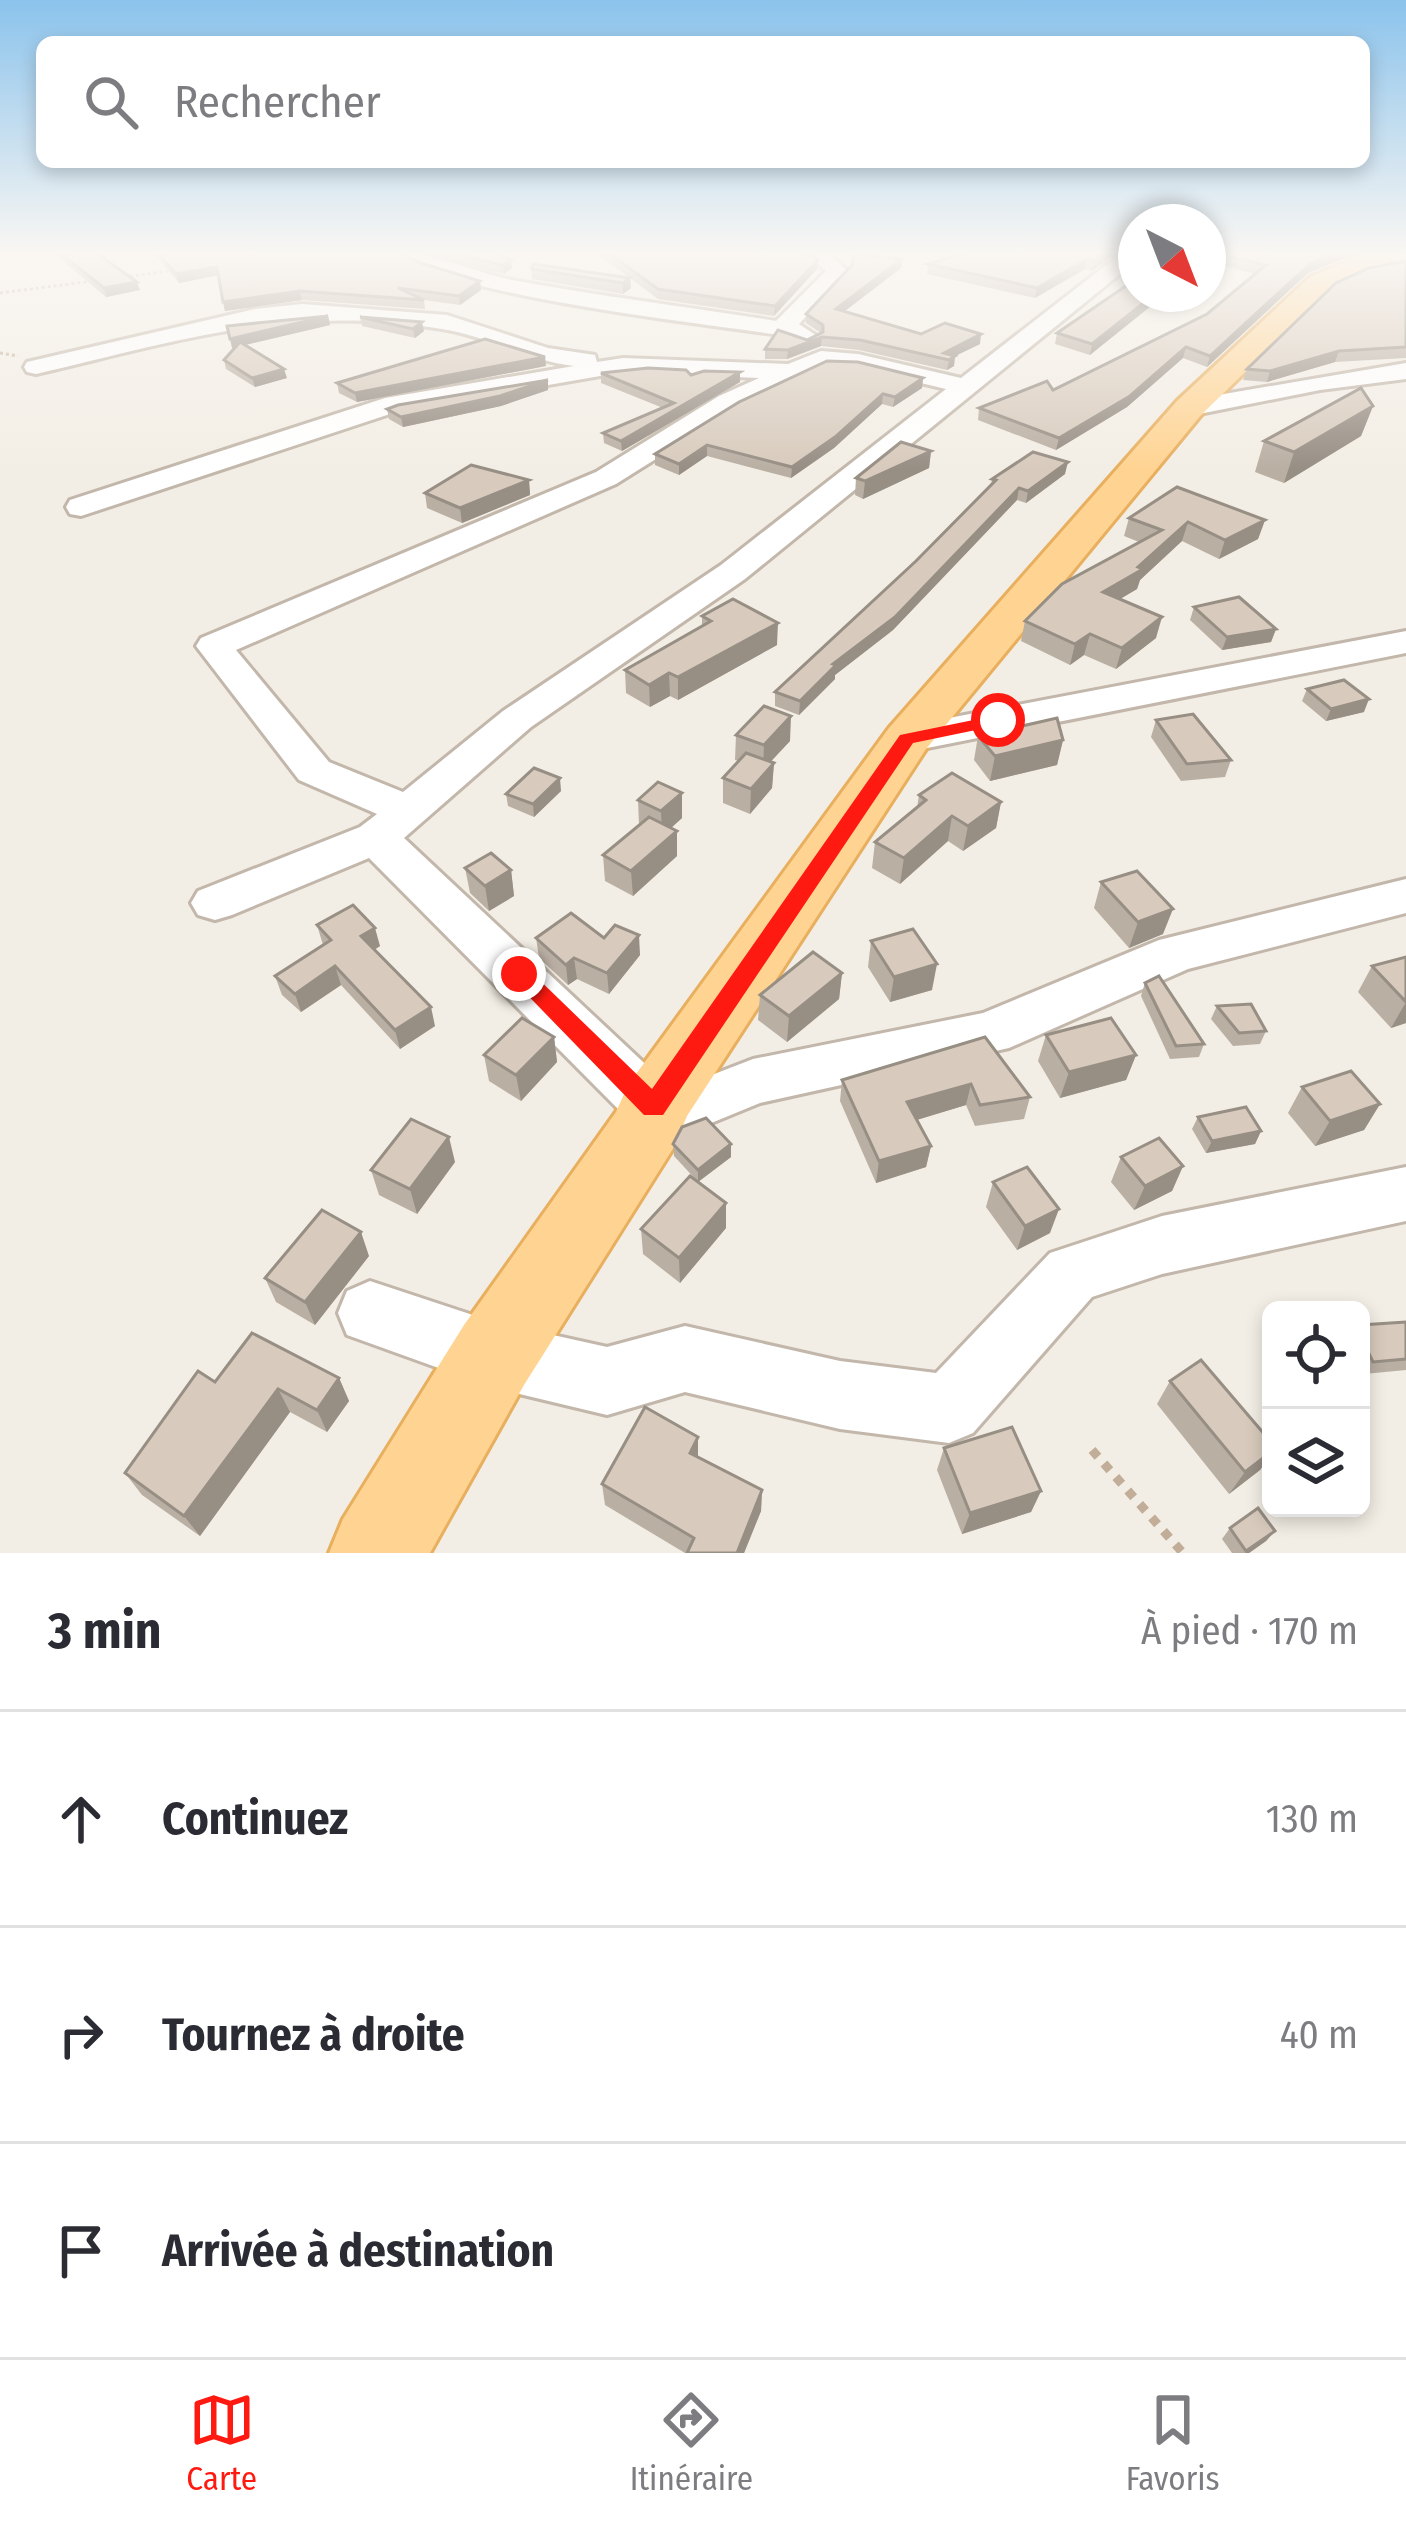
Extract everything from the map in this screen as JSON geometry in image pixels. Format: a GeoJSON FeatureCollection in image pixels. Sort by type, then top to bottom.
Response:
{"type":"FeatureCollection","features":[{"type":"Feature","properties":{"kind":"main road"},"geometry":{"type":"LineString","coordinates":[[377,1553],[494,1354],[907,739],[1189,408],[1276,324]]}},
{"type":"Feature","properties":{"kind":"street"},"geometry":{"type":"LineString","coordinates":[[36,367],[233,324]]}},
{"type":"Feature","properties":{"kind":"street"},"geometry":{"type":"LineString","coordinates":[[455,324],[545,355],[623,365],[793,372]]}},
{"type":"Feature","properties":{"kind":"street"},"geometry":{"type":"LineString","coordinates":[[757,324],[792,330]]}},
{"type":"Feature","properties":{"kind":"street"},"geometry":{"type":"LineString","coordinates":[[785,324],[858,361]]}},
{"type":"Feature","properties":{"kind":"street"},"geometry":{"type":"LineString","coordinates":[[214,903],[392,825],[517,719],[733,572],[1047,324]]}},
{"type":"Feature","properties":{"kind":"street"},"geometry":{"type":"LineString","coordinates":[[969,388],[858,361],[821,358],[728,402],[606,478],[214,646],[314,771],[392,825],[651,1116],[753,1082],[990,1033],[1176,953],[1406,896]]}},
{"type":"Feature","properties":{"kind":"street"},"geometry":{"type":"LineString","coordinates":[[81,507],[394,404],[623,365]]}},
{"type":"Feature","properties":{"kind":"street"},"geometry":{"type":"LineString","coordinates":[[1189,408],[1320,382],[1406,371]]}},
{"type":"Feature","properties":{"kind":"street"},"geometry":{"type":"LineString","coordinates":[[907,739],[1406,641]]}},
{"type":"Feature","properties":{"kind":"street"},"geometry":{"type":"LineString","coordinates":[[370,1313],[494,1354],[607,1381],[685,1359],[840,1395],[950,1408],[1072,1274],[1162,1244],[1406,1195]]}},
{"type":"Feature","properties":{"kind":"path"},"geometry":{"type":"LineString","coordinates":[[1092,1450],[1183,1553]]}},
{"type":"Feature","properties":{"kind":"building"},"geometry":{"type":"Polygon","coordinates":[[[242,324],[292,324],[230,339],[227,326],[242,324]]]}},
{"type":"Feature","properties":{"kind":"building"},"geometry":{"type":"Polygon","coordinates":[[[889,324],[921,334],[950,324],[981,334],[944,353],[955,356],[949,360],[860,340],[822,337],[788,350],[765,349],[778,330],[807,340],[823,332],[823,325],[889,324]]]}},
{"type":"Feature","properties":{"kind":"building"},"geometry":{"type":"Polygon","coordinates":[[[1069,324],[1117,324],[1092,344],[1057,333],[1069,324]]]}},
{"type":"Feature","properties":{"kind":"building"},"geometry":{"type":"Polygon","coordinates":[[[1186,324],[1244,324],[1210,356],[1186,347],[1130,396],[1059,438],[979,408],[1047,381],[1053,390],[1186,324]]]}},
{"type":"Feature","properties":{"kind":"building"},"geometry":{"type":"Polygon","coordinates":[[[1293,324],[1406,324],[1406,347],[1339,351],[1270,371],[1247,369],[1293,324]]]}},
{"type":"Feature","properties":{"kind":"building"},"geometry":{"type":"Polygon","coordinates":[[[485,339],[545,357],[355,393],[337,383],[485,339]]]}},
{"type":"Feature","properties":{"kind":"building"},"geometry":{"type":"Polygon","coordinates":[[[240,342],[284,369],[252,378],[224,360],[240,342]]]}},
{"type":"Feature","properties":{"kind":"building"},"geometry":{"type":"Polygon","coordinates":[[[827,361],[858,362],[923,378],[895,397],[883,394],[792,467],[707,445],[679,464],[655,454],[739,402],[827,361]]]}},
{"type":"Feature","properties":{"kind":"building"},"geometry":{"type":"Polygon","coordinates":[[[686,370],[691,375],[740,372],[621,441],[603,433],[674,403],[601,373],[686,370]]]}},
{"type":"Feature","properties":{"kind":"building"},"geometry":{"type":"Polygon","coordinates":[[[548,380],[500,396],[401,417],[387,409],[398,405],[548,380]]]}},
{"type":"Feature","properties":{"kind":"building"},"geometry":{"type":"Polygon","coordinates":[[[1361,388],[1373,406],[1294,452],[1264,441],[1361,388]]]}},
{"type":"Feature","properties":{"kind":"building"},"geometry":{"type":"Polygon","coordinates":[[[901,442],[931,451],[865,481],[856,478],[901,442]]]}},
{"type":"Feature","properties":{"kind":"building"},"geometry":{"type":"Polygon","coordinates":[[[1033,452],[1068,462],[1028,491],[1019,488],[895,617],[833,664],[800,701],[775,692],[916,561],[996,480],[992,479],[1033,452]]]}},
{"type":"Feature","properties":{"kind":"building"},"geometry":{"type":"Polygon","coordinates":[[[471,465],[529,480],[460,508],[425,493],[471,465]]]}},
{"type":"Feature","properties":{"kind":"building"},"geometry":{"type":"Polygon","coordinates":[[[1177,487],[1265,520],[1225,540],[1188,522],[1138,567],[1143,569],[1103,592],[1162,617],[1122,648],[1090,634],[1075,644],[1025,621],[1062,584],[1162,530],[1129,518],[1177,487]]]}},
{"type":"Feature","properties":{"kind":"building"},"geometry":{"type":"Polygon","coordinates":[[[1239,597],[1276,629],[1227,637],[1194,607],[1239,597]]]}},
{"type":"Feature","properties":{"kind":"building"},"geometry":{"type":"Polygon","coordinates":[[[733,599],[778,623],[678,677],[669,673],[649,685],[625,670],[711,621],[702,616],[733,599]]]}},
{"type":"Feature","properties":{"kind":"building"},"geometry":{"type":"Polygon","coordinates":[[[1344,680],[1369,699],[1331,709],[1307,689],[1344,680]]]}},
{"type":"Feature","properties":{"kind":"building"},"geometry":{"type":"Polygon","coordinates":[[[764,706],[791,716],[764,745],[736,735],[764,706]]]}},
{"type":"Feature","properties":{"kind":"building"},"geometry":{"type":"Polygon","coordinates":[[[1193,714],[1231,760],[1187,764],[1156,720],[1193,714]]]}},
{"type":"Feature","properties":{"kind":"building"},"geometry":{"type":"Polygon","coordinates":[[[1057,718],[1063,740],[995,756],[978,736],[1057,718]]]}},
{"type":"Feature","properties":{"kind":"building"},"geometry":{"type":"Polygon","coordinates":[[[746,753],[774,763],[751,789],[723,778],[746,753]]]}},
{"type":"Feature","properties":{"kind":"building"},"geometry":{"type":"Polygon","coordinates":[[[534,768],[560,778],[533,804],[506,794],[534,768]]]}},
{"type":"Feature","properties":{"kind":"building"},"geometry":{"type":"Polygon","coordinates":[[[952,773],[1001,802],[968,826],[952,816],[904,858],[875,842],[926,800],[919,795],[952,773]]]}},
{"type":"Feature","properties":{"kind":"building"},"geometry":{"type":"Polygon","coordinates":[[[658,782],[682,793],[661,811],[638,800],[658,782]]]}},
{"type":"Feature","properties":{"kind":"building"},"geometry":{"type":"Polygon","coordinates":[[[649,817],[677,831],[631,871],[603,855],[649,817]]]}},
{"type":"Feature","properties":{"kind":"building"},"geometry":{"type":"Polygon","coordinates":[[[491,853],[511,870],[485,886],[465,868],[491,853]]]}},
{"type":"Feature","properties":{"kind":"building"},"geometry":{"type":"Polygon","coordinates":[[[1137,871],[1173,909],[1138,922],[1101,882],[1137,871]]]}},
{"type":"Feature","properties":{"kind":"building"},"geometry":{"type":"Polygon","coordinates":[[[353,905],[375,928],[361,936],[431,1007],[395,1030],[335,966],[295,994],[275,976],[331,940],[317,925],[353,905]]]}},
{"type":"Feature","properties":{"kind":"building"},"geometry":{"type":"Polygon","coordinates":[[[571,913],[604,938],[615,925],[639,935],[607,973],[574,958],[566,965],[536,938],[571,913]]]}},
{"type":"Feature","properties":{"kind":"building"},"geometry":{"type":"Polygon","coordinates":[[[913,929],[937,964],[894,977],[871,941],[913,929]]]}},
{"type":"Feature","properties":{"kind":"building"},"geometry":{"type":"Polygon","coordinates":[[[813,952],[842,973],[789,1016],[760,995],[813,952]]]}},
{"type":"Feature","properties":{"kind":"building"},"geometry":{"type":"Polygon","coordinates":[[[1406,957],[1406,1002],[1372,966],[1406,957]]]}},
{"type":"Feature","properties":{"kind":"building"},"geometry":{"type":"Polygon","coordinates":[[[1159,976],[1204,1044],[1176,1046],[1145,983],[1159,976]]]}},
{"type":"Feature","properties":{"kind":"building"},"geometry":{"type":"Polygon","coordinates":[[[1251,1004],[1266,1031],[1239,1033],[1217,1006],[1251,1004]]]}},
{"type":"Feature","properties":{"kind":"building"},"geometry":{"type":"Polygon","coordinates":[[[522,1018],[554,1037],[516,1075],[484,1055],[522,1018]]]}},
{"type":"Feature","properties":{"kind":"building"},"geometry":{"type":"Polygon","coordinates":[[[1111,1018],[1136,1055],[1069,1072],[1046,1035],[1111,1018]]]}},
{"type":"Feature","properties":{"kind":"building"},"geometry":{"type":"Polygon","coordinates":[[[985,1037],[1030,1097],[980,1105],[971,1084],[907,1102],[931,1146],[879,1161],[842,1080],[985,1037]]]}},
{"type":"Feature","properties":{"kind":"building"},"geometry":{"type":"Polygon","coordinates":[[[1351,1071],[1380,1104],[1330,1121],[1302,1087],[1351,1071]]]}},
{"type":"Feature","properties":{"kind":"building"},"geometry":{"type":"Polygon","coordinates":[[[1246,1107],[1261,1131],[1212,1141],[1198,1117],[1246,1107]]]}},
{"type":"Feature","properties":{"kind":"building"},"geometry":{"type":"Polygon","coordinates":[[[706,1118],[731,1144],[698,1170],[673,1144],[682,1127],[706,1118]]]}},
{"type":"Feature","properties":{"kind":"building"},"geometry":{"type":"Polygon","coordinates":[[[411,1119],[449,1137],[410,1189],[371,1170],[411,1119]]]}},
{"type":"Feature","properties":{"kind":"building"},"geometry":{"type":"Polygon","coordinates":[[[1159,1138],[1183,1166],[1145,1186],[1121,1157],[1159,1138]]]}},
{"type":"Feature","properties":{"kind":"building"},"geometry":{"type":"Polygon","coordinates":[[[1027,1167],[1059,1209],[1025,1226],[993,1182],[1027,1167]]]}},
{"type":"Feature","properties":{"kind":"building"},"geometry":{"type":"Polygon","coordinates":[[[690,1176],[726,1203],[679,1258],[641,1229],[690,1176]]]}},
{"type":"Feature","properties":{"kind":"building"},"geometry":{"type":"Polygon","coordinates":[[[322,1210],[361,1232],[305,1302],[265,1278],[322,1210]]]}},
{"type":"Feature","properties":{"kind":"building"},"geometry":{"type":"Polygon","coordinates":[[[1406,1322],[1406,1359],[1373,1362],[1370,1324],[1406,1322]]]}},
{"type":"Feature","properties":{"kind":"building"},"geometry":{"type":"Polygon","coordinates":[[[252,1333],[339,1378],[317,1410],[278,1389],[184,1516],[125,1473],[198,1371],[215,1382],[252,1333]]]}},
{"type":"Feature","properties":{"kind":"building"},"geometry":{"type":"Polygon","coordinates":[[[1201,1360],[1262,1431],[1262,1459],[1245,1472],[1170,1381],[1201,1360]]]}},
{"type":"Feature","properties":{"kind":"building"},"geometry":{"type":"Polygon","coordinates":[[[645,1407],[698,1437],[690,1453],[762,1490],[737,1553],[687,1553],[694,1538],[602,1484],[645,1407]]]}},
{"type":"Feature","properties":{"kind":"building"},"geometry":{"type":"Polygon","coordinates":[[[1012,1427],[1041,1491],[970,1513],[944,1448],[1012,1427]]]}},
{"type":"Feature","properties":{"kind":"building"},"geometry":{"type":"Polygon","coordinates":[[[1258,1508],[1275,1531],[1246,1551],[1230,1528],[1258,1508]]]}},
{"type":"Feature","properties":{"kind":"route"},"geometry":{"type":"LineString","coordinates":[[519,974],[653,1107],[907,739],[998,720]]}}]}
